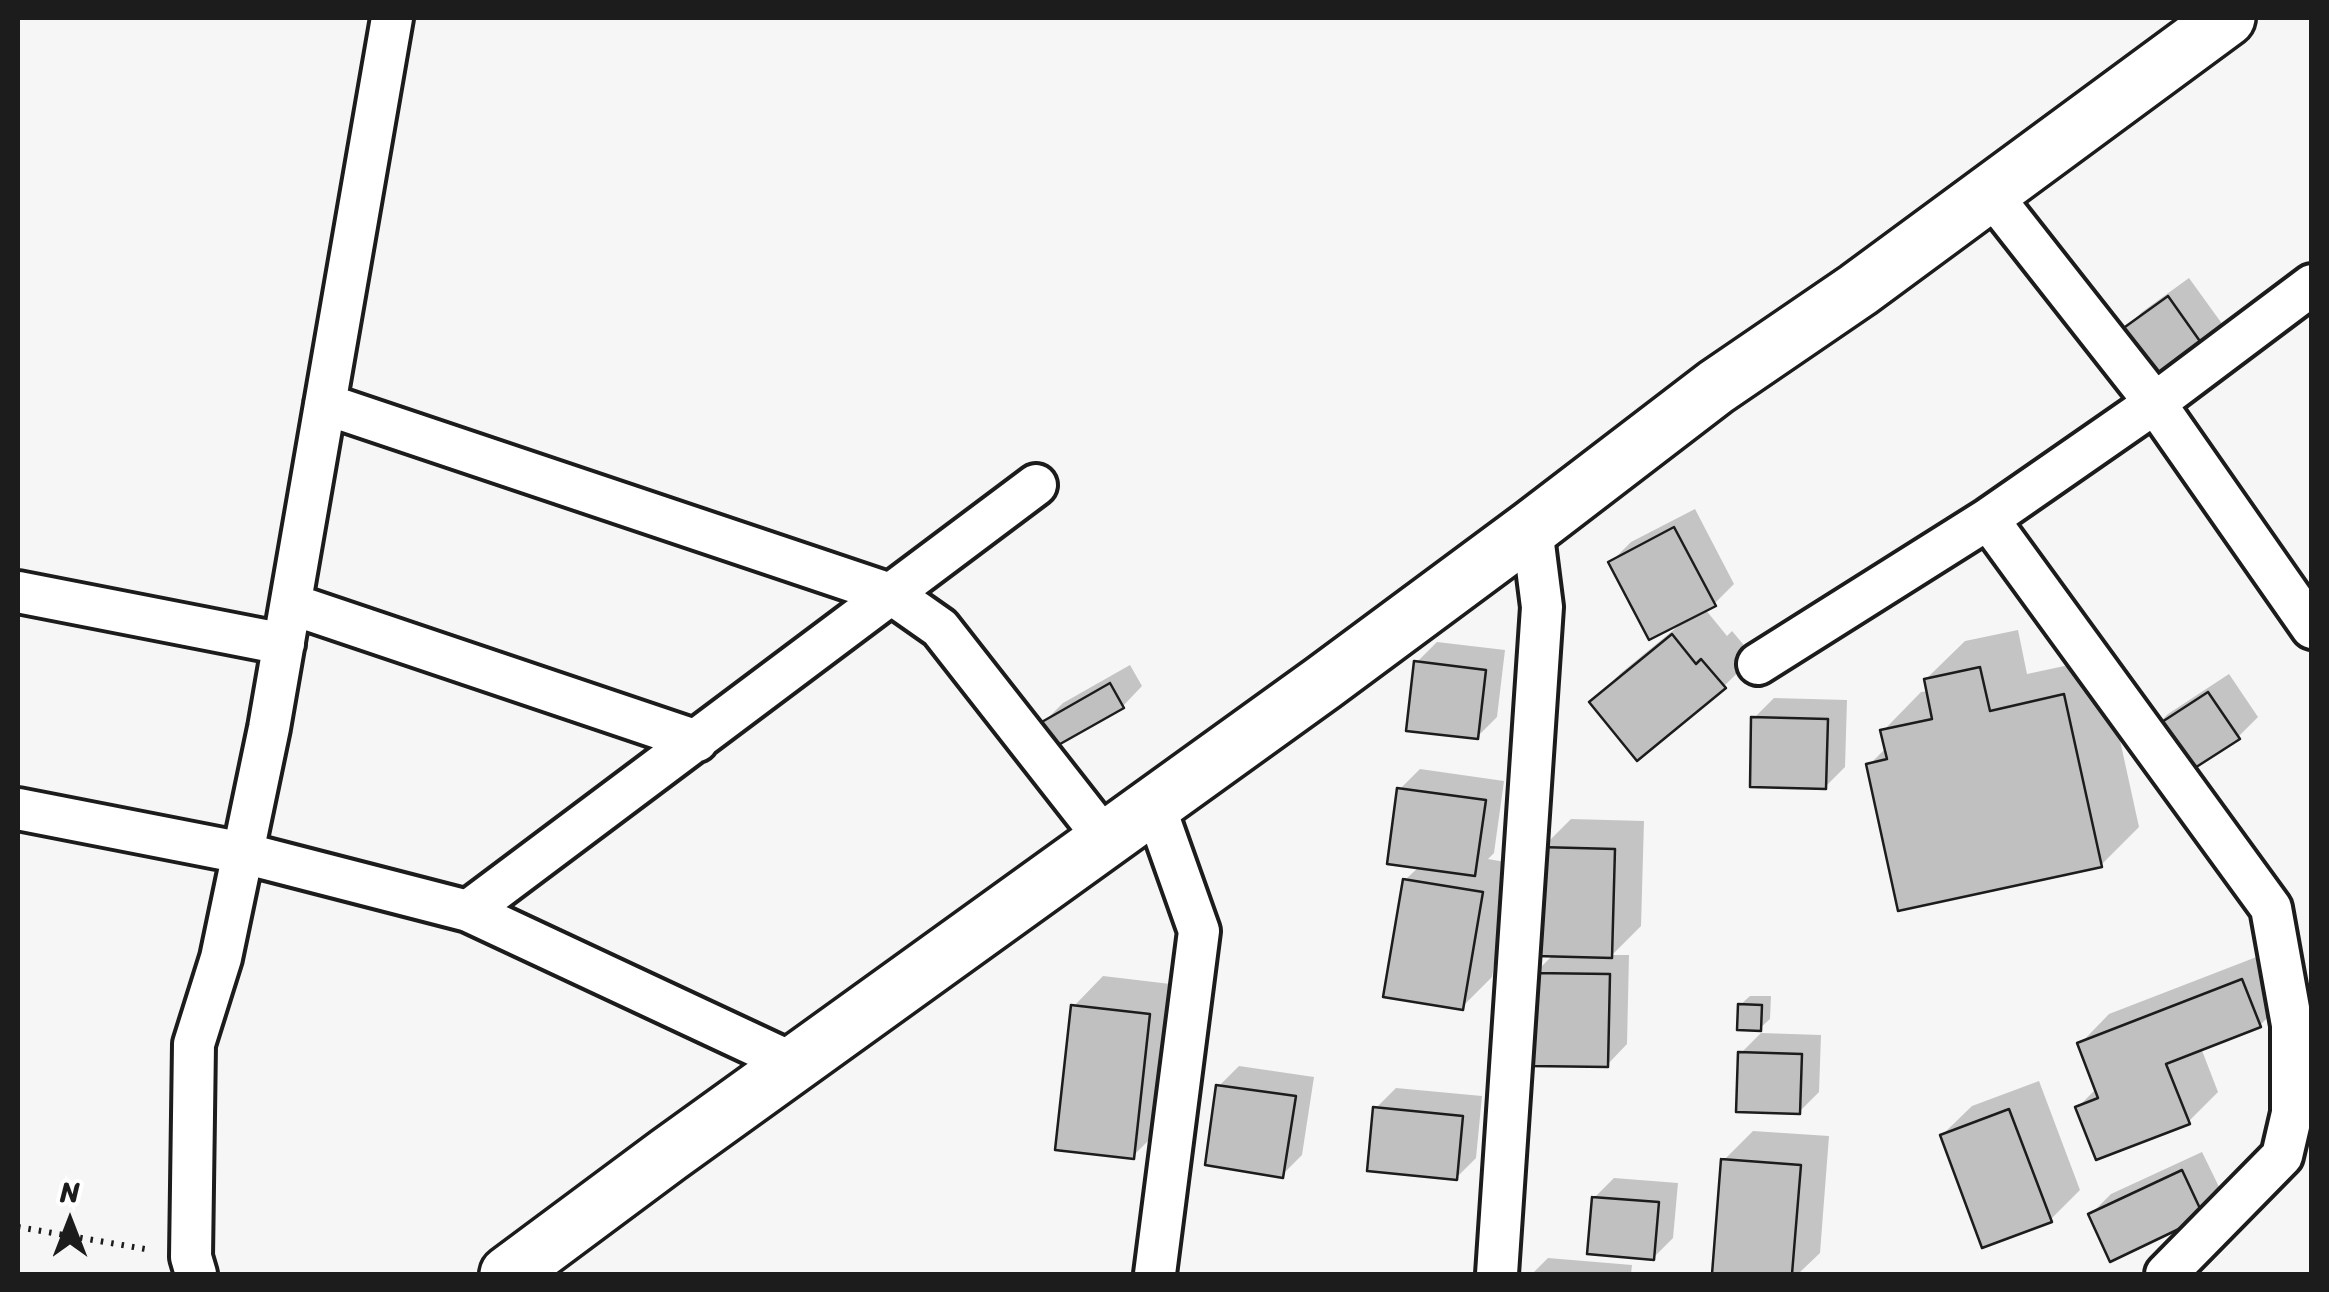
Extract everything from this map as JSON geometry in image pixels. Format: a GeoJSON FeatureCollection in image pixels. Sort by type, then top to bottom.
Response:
{"type":"FeatureCollection","features":[{"type":"Feature","properties":{"kind":"main road"},"geometry":{"type":"LineString","coordinates":[[508,1274],[1532,528],[1716,387],[1858,290],[2226,18]]}},
{"type":"Feature","properties":{"kind":"street"},"geometry":{"type":"LineString","coordinates":[[194,1266],[194,1044],[221,958],[269,728],[392,18]]}},
{"type":"Feature","properties":{"kind":"street"},"geometry":{"type":"LineString","coordinates":[[1990,192],[2154,403],[2312,628]]}},
{"type":"Feature","properties":{"kind":"street"},"geometry":{"type":"LineString","coordinates":[[1758,664],[1988,519],[2154,403],[2312,285]]}},
{"type":"Feature","properties":{"kind":"street"},"geometry":{"type":"LineString","coordinates":[[325,404],[892,595],[940,628],[1106,840]]}},
{"type":"Feature","properties":{"kind":"street"},"geometry":{"type":"LineString","coordinates":[[468,911],[1036,485]]}},
{"type":"Feature","properties":{"kind":"street"},"geometry":{"type":"LineString","coordinates":[[1988,519],[2272,908],[2292,1026],[2292,1114],[2282,1156],[2166,1274]]}},
{"type":"Feature","properties":{"kind":"street"},"geometry":{"type":"LineString","coordinates":[[1497,1274],[1542,607],[1532,528]]}},
{"type":"Feature","properties":{"kind":"street"},"geometry":{"type":"LineString","coordinates":[[18,592],[284,644]]}},
{"type":"Feature","properties":{"kind":"street"},"geometry":{"type":"LineString","coordinates":[[291,604],[696,742]]}},
{"type":"Feature","properties":{"kind":"street"},"geometry":{"type":"LineString","coordinates":[[1154,804],[1199,930],[1155,1274]]}},
{"type":"Feature","properties":{"kind":"street"},"geometry":{"type":"LineString","coordinates":[[18,809],[243,853],[468,911],[795,1064]]}},
{"type":"Feature","properties":{"kind":"path"},"geometry":{"type":"LineString","coordinates":[[18,1227],[194,1266]]}},
{"type":"Feature","properties":{"kind":"building"},"geometry":{"type":"Polygon","coordinates":[[[2168,296],[2209,354],[2159,389],[2118,332],[2168,296]]]}},
{"type":"Feature","properties":{"kind":"building"},"geometry":{"type":"Polygon","coordinates":[[[1674,527],[1716,606],[1649,640],[1608,562],[1674,527]]]}},
{"type":"Feature","properties":{"kind":"building"},"geometry":{"type":"Polygon","coordinates":[[[1672,634],[1696,664],[1701,659],[1726,688],[1637,761],[1589,702],[1672,634]]]}},
{"type":"Feature","properties":{"kind":"building"},"geometry":{"type":"Polygon","coordinates":[[[1414,661],[1486,670],[1478,739],[1406,731],[1414,661]]]}},
{"type":"Feature","properties":{"kind":"building"},"geometry":{"type":"Polygon","coordinates":[[[1980,667],[1990,711],[2064,694],[2102,867],[1898,911],[1866,764],[1887,759],[1880,730],[1932,719],[1924,679],[1980,667]]]}},
{"type":"Feature","properties":{"kind":"building"},"geometry":{"type":"Polygon","coordinates":[[[1110,683],[1124,708],[1053,748],[1040,723],[1110,683]]]}},
{"type":"Feature","properties":{"kind":"building"},"geometry":{"type":"Polygon","coordinates":[[[2208,692],[2240,739],[2176,780],[2145,733],[2208,692]]]}},
{"type":"Feature","properties":{"kind":"building"},"geometry":{"type":"Polygon","coordinates":[[[1751,717],[1828,719],[1826,789],[1750,787],[1751,717]]]}},
{"type":"Feature","properties":{"kind":"building"},"geometry":{"type":"Polygon","coordinates":[[[1397,788],[1486,800],[1475,876],[1387,864],[1397,788]]]}},
{"type":"Feature","properties":{"kind":"building"},"geometry":{"type":"Polygon","coordinates":[[[1539,847],[1615,849],[1612,958],[1536,956],[1539,847]]]}},
{"type":"Feature","properties":{"kind":"building"},"geometry":{"type":"Polygon","coordinates":[[[1403,879],[1483,892],[1463,1010],[1383,997],[1403,879]]]}},
{"type":"Feature","properties":{"kind":"building"},"geometry":{"type":"Polygon","coordinates":[[[1532,973],[1610,974],[1608,1067],[1530,1066],[1532,973]]]}},
{"type":"Feature","properties":{"kind":"building"},"geometry":{"type":"Polygon","coordinates":[[[2242,979],[2261,1027],[2166,1064],[2190,1124],[2096,1160],[2075,1107],[2098,1098],[2077,1043],[2242,979]]]}},
{"type":"Feature","properties":{"kind":"building"},"geometry":{"type":"Polygon","coordinates":[[[1738,1004],[1762,1005],[1761,1031],[1737,1030],[1738,1004]]]}},
{"type":"Feature","properties":{"kind":"building"},"geometry":{"type":"Polygon","coordinates":[[[1071,1005],[1150,1014],[1134,1159],[1055,1150],[1071,1005]]]}},
{"type":"Feature","properties":{"kind":"building"},"geometry":{"type":"Polygon","coordinates":[[[1738,1052],[1802,1054],[1800,1114],[1736,1112],[1738,1052]]]}},
{"type":"Feature","properties":{"kind":"building"},"geometry":{"type":"Polygon","coordinates":[[[1216,1085],[1296,1096],[1283,1178],[1205,1165],[1216,1085]]]}},
{"type":"Feature","properties":{"kind":"building"},"geometry":{"type":"Polygon","coordinates":[[[1373,1107],[1463,1116],[1457,1180],[1367,1171],[1373,1107]]]}},
{"type":"Feature","properties":{"kind":"building"},"geometry":{"type":"Polygon","coordinates":[[[2009,1109],[2052,1222],[1982,1248],[1940,1135],[2009,1109]]]}},
{"type":"Feature","properties":{"kind":"building"},"geometry":{"type":"Polygon","coordinates":[[[1721,1159],[1801,1165],[1792,1274],[1712,1274],[1721,1159]]]}},
{"type":"Feature","properties":{"kind":"building"},"geometry":{"type":"Polygon","coordinates":[[[2182,1170],[2204,1217],[2110,1262],[2088,1214],[2182,1170]]]}},
{"type":"Feature","properties":{"kind":"building"},"geometry":{"type":"Polygon","coordinates":[[[1592,1197],[1659,1202],[1654,1260],[1587,1254],[1592,1197]]]}}]}
